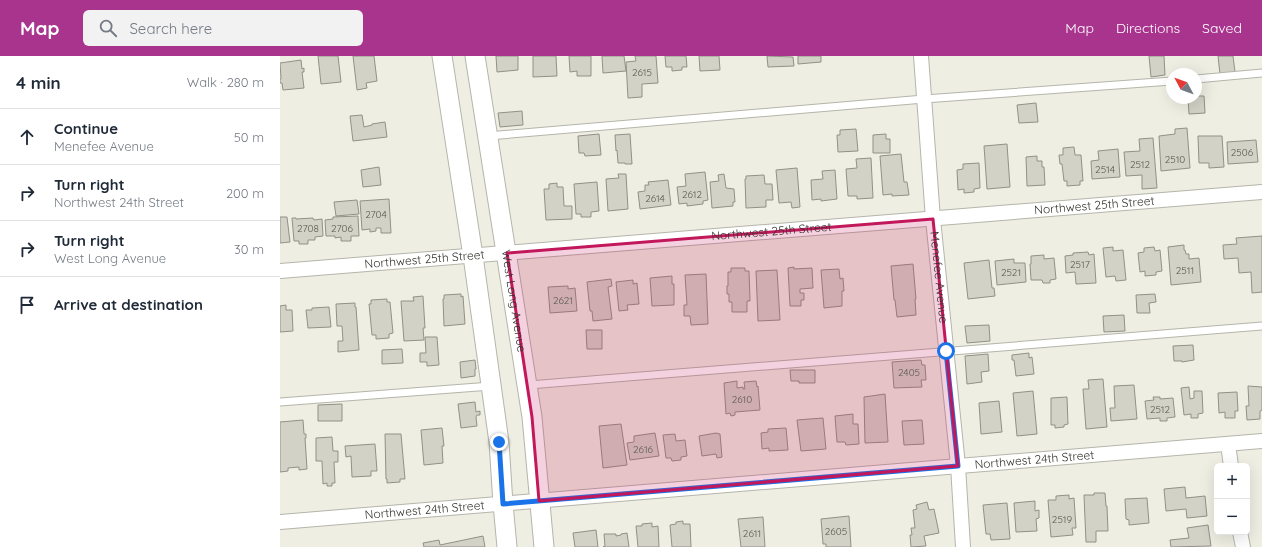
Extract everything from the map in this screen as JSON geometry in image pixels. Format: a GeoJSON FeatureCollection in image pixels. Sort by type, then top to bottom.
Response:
{"type":"FeatureCollection","features":[{"type":"Feature","properties":{"kind":"main road"},"geometry":{"type":"LineString","coordinates":[[442,56],[474,256],[499,442],[507,547]]}},
{"type":"Feature","properties":{"kind":"main road","name":"West Long Avenue"},"geometry":{"type":"LineString","coordinates":[[475,56],[528,385],[544,547]]}},
{"type":"Feature","properties":{"kind":"street","name":"Menefee Avenue"},"geometry":{"type":"LineString","coordinates":[[921,56],[933,219],[958,466],[963,547]]}},
{"type":"Feature","properties":{"kind":"street","name":"Northwest 25th Street"},"geometry":{"type":"LineString","coordinates":[[280,271],[1262,192]]}},
{"type":"Feature","properties":{"kind":"street","name":"Northwest 24th Street"},"geometry":{"type":"LineString","coordinates":[[280,522],[1262,441]]}},
{"type":"Feature","properties":{"kind":"street"},"geometry":{"type":"LineString","coordinates":[[1228,444],[1231,463]]}},
{"type":"Feature","properties":{"kind":"street"},"geometry":{"type":"LineString","coordinates":[[1241,535],[1243,547]]}},
{"type":"Feature","properties":{"kind":"lane"},"geometry":{"type":"LineString","coordinates":[[1202,78],[1262,73]]}},
{"type":"Feature","properties":{"kind":"lane"},"geometry":{"type":"LineString","coordinates":[[488,136],[924,99],[1166,81]]}},
{"type":"Feature","properties":{"kind":"lane"},"geometry":{"type":"LineString","coordinates":[[528,385],[1262,326]]}},
{"type":"Feature","properties":{"kind":"lane"},"geometry":{"type":"LineString","coordinates":[[280,402],[491,386]]}},
{"type":"Feature","properties":{"kind":"highlighted area"},"geometry":{"type":"Polygon","coordinates":[[[933,219],[958,466],[539,501],[532,417],[507,253],[933,219]]]}},
{"type":"Feature","properties":{"kind":"building"},"geometry":{"type":"Polygon","coordinates":[[[318,56],[338,56],[341,82],[321,84],[318,56]]]}},
{"type":"Feature","properties":{"kind":"building"},"geometry":{"type":"Polygon","coordinates":[[[353,56],[374,56],[377,81],[366,83],[367,88],[357,90],[353,56]]]}},
{"type":"Feature","properties":{"kind":"building"},"geometry":{"type":"Polygon","coordinates":[[[496,56],[518,56],[518,70],[497,72],[496,56]]]}},
{"type":"Feature","properties":{"kind":"building"},"geometry":{"type":"Polygon","coordinates":[[[533,56],[556,56],[557,76],[533,77],[533,56]]]}},
{"type":"Feature","properties":{"kind":"building"},"geometry":{"type":"Polygon","coordinates":[[[569,56],[591,56],[591,76],[577,76],[577,71],[570,72],[569,56]]]}},
{"type":"Feature","properties":{"kind":"building"},"geometry":{"type":"Polygon","coordinates":[[[602,56],[624,56],[626,71],[603,73],[602,56]]]}},
{"type":"Feature","properties":{"kind":"building"},"geometry":{"type":"Polygon","coordinates":[[[635,56],[656,56],[658,83],[642,84],[642,97],[628,98],[626,62],[636,61],[635,56]]]}},
{"type":"Feature","properties":{"kind":"building"},"geometry":{"type":"Polygon","coordinates":[[[665,56],[686,56],[687,67],[682,67],[682,70],[672,71],[672,67],[666,67],[665,56]]]}},
{"type":"Feature","properties":{"kind":"building"},"geometry":{"type":"Polygon","coordinates":[[[699,56],[719,56],[720,70],[700,71],[699,56]]]}},
{"type":"Feature","properties":{"kind":"building"},"geometry":{"type":"Polygon","coordinates":[[[767,56],[793,57],[794,66],[768,67],[767,56]]]}},
{"type":"Feature","properties":{"kind":"building"},"geometry":{"type":"Polygon","coordinates":[[[798,56],[821,56],[821,62],[798,64],[798,56]]]}},
{"type":"Feature","properties":{"kind":"building"},"geometry":{"type":"Polygon","coordinates":[[[1149,56],[1164,56],[1165,75],[1151,77],[1149,56]]]}},
{"type":"Feature","properties":{"kind":"building"},"geometry":{"type":"Polygon","coordinates":[[[1218,56],[1233,56],[1235,72],[1220,74],[1218,56]]]}},
{"type":"Feature","properties":{"kind":"building"},"geometry":{"type":"Polygon","coordinates":[[[301,60],[302,69],[304,68],[304,72],[302,72],[304,88],[283,90],[282,83],[280,83],[280,63],[301,60]]]}},
{"type":"Feature","properties":{"kind":"building"},"geometry":{"type":"Polygon","coordinates":[[[1202,96],[1204,96],[1205,113],[1189,114],[1188,104],[1202,104],[1202,96]]]}},
{"type":"Feature","properties":{"kind":"building"},"geometry":{"type":"Polygon","coordinates":[[[1036,103],[1038,122],[1019,123],[1017,105],[1036,103]]]}},
{"type":"Feature","properties":{"kind":"building"},"geometry":{"type":"Polygon","coordinates":[[[522,111],[523,125],[500,127],[498,113],[522,111]]]}},
{"type":"Feature","properties":{"kind":"building"},"geometry":{"type":"Polygon","coordinates":[[[362,115],[364,127],[385,122],[387,137],[353,141],[350,116],[362,115]]]}},
{"type":"Feature","properties":{"kind":"building"},"geometry":{"type":"Polygon","coordinates":[[[1187,128],[1190,168],[1161,171],[1159,136],[1175,134],[1175,129],[1187,128]]]}},
{"type":"Feature","properties":{"kind":"building"},"geometry":{"type":"Polygon","coordinates":[[[856,129],[858,151],[838,152],[837,135],[840,135],[840,130],[856,129]]]}},
{"type":"Feature","properties":{"kind":"building"},"geometry":{"type":"Polygon","coordinates":[[[599,134],[601,155],[585,156],[584,153],[579,153],[578,136],[599,134]]]}},
{"type":"Feature","properties":{"kind":"building"},"geometry":{"type":"Polygon","coordinates":[[[630,134],[632,164],[618,163],[615,135],[630,134]]]}},
{"type":"Feature","properties":{"kind":"building"},"geometry":{"type":"Polygon","coordinates":[[[886,134],[886,139],[890,139],[890,153],[873,153],[873,135],[886,134]]]}},
{"type":"Feature","properties":{"kind":"building"},"geometry":{"type":"Polygon","coordinates":[[[1198,136],[1222,136],[1224,167],[1209,168],[1209,163],[1199,163],[1198,136]]]}},
{"type":"Feature","properties":{"kind":"building"},"geometry":{"type":"Polygon","coordinates":[[[1153,138],[1157,188],[1142,189],[1142,175],[1126,176],[1124,152],[1140,151],[1139,139],[1153,138]]]}},
{"type":"Feature","properties":{"kind":"building"},"geometry":{"type":"Polygon","coordinates":[[[1256,140],[1258,162],[1228,164],[1227,142],[1256,140]]]}},
{"type":"Feature","properties":{"kind":"building"},"geometry":{"type":"Polygon","coordinates":[[[1007,144],[1010,187],[987,189],[984,146],[1007,144]]]}},
{"type":"Feature","properties":{"kind":"building"},"geometry":{"type":"Polygon","coordinates":[[[1074,147],[1075,155],[1081,155],[1083,181],[1080,181],[1080,185],[1067,186],[1067,181],[1064,181],[1062,164],[1060,164],[1059,155],[1063,155],[1063,148],[1074,147]]]}},
{"type":"Feature","properties":{"kind":"building"},"geometry":{"type":"Polygon","coordinates":[[[1118,149],[1120,177],[1092,179],[1091,161],[1099,160],[1098,151],[1118,149]]]}},
{"type":"Feature","properties":{"kind":"building"},"geometry":{"type":"Polygon","coordinates":[[[901,154],[904,182],[907,182],[909,195],[883,195],[880,156],[901,154]]]}},
{"type":"Feature","properties":{"kind":"building"},"geometry":{"type":"Polygon","coordinates":[[[1037,156],[1037,161],[1042,161],[1042,167],[1044,167],[1045,185],[1027,186],[1026,157],[1037,156]]]}},
{"type":"Feature","properties":{"kind":"building"},"geometry":{"type":"Polygon","coordinates":[[[871,158],[873,198],[857,199],[857,196],[848,196],[846,169],[857,168],[856,159],[871,158]]]}},
{"type":"Feature","properties":{"kind":"building"},"geometry":{"type":"Polygon","coordinates":[[[979,163],[980,188],[974,189],[974,192],[964,193],[964,189],[958,190],[957,170],[963,169],[963,164],[979,163]]]}},
{"type":"Feature","properties":{"kind":"building"},"geometry":{"type":"Polygon","coordinates":[[[379,167],[381,185],[363,187],[361,170],[379,167]]]}},
{"type":"Feature","properties":{"kind":"building"},"geometry":{"type":"Polygon","coordinates":[[[797,168],[800,207],[792,208],[791,202],[779,203],[776,170],[797,168]]]}},
{"type":"Feature","properties":{"kind":"building"},"geometry":{"type":"Polygon","coordinates":[[[835,170],[837,199],[821,201],[821,199],[812,200],[811,180],[823,179],[822,171],[835,170]]]}},
{"type":"Feature","properties":{"kind":"building"},"geometry":{"type":"Polygon","coordinates":[[[705,172],[708,200],[703,201],[703,204],[687,206],[687,203],[679,204],[677,187],[686,186],[685,174],[705,172]]]}},
{"type":"Feature","properties":{"kind":"building"},"geometry":{"type":"Polygon","coordinates":[[[618,174],[626,174],[628,209],[608,211],[606,179],[619,178],[618,174]]]}},
{"type":"Feature","properties":{"kind":"building"},"geometry":{"type":"Polygon","coordinates":[[[724,174],[726,188],[734,189],[735,202],[733,202],[733,206],[712,208],[710,182],[719,181],[718,175],[724,174]]]}},
{"type":"Feature","properties":{"kind":"building"},"geometry":{"type":"Polygon","coordinates":[[[764,175],[765,184],[772,184],[773,200],[766,200],[766,207],[746,208],[746,176],[764,175]]]}},
{"type":"Feature","properties":{"kind":"building"},"geometry":{"type":"Polygon","coordinates":[[[668,180],[671,205],[640,209],[638,192],[645,191],[645,185],[649,185],[648,182],[668,180]]]}},
{"type":"Feature","properties":{"kind":"building"},"geometry":{"type":"Polygon","coordinates":[[[597,182],[599,211],[591,212],[591,217],[581,217],[581,214],[576,214],[574,184],[597,182]]]}},
{"type":"Feature","properties":{"kind":"building"},"geometry":{"type":"Polygon","coordinates":[[[557,183],[557,187],[563,187],[564,206],[572,206],[572,219],[546,220],[544,189],[549,189],[549,184],[557,183]]]}},
{"type":"Feature","properties":{"kind":"building"},"geometry":{"type":"Polygon","coordinates":[[[389,199],[391,233],[381,233],[381,228],[376,228],[376,231],[370,232],[370,229],[362,230],[360,201],[389,199]]]}},
{"type":"Feature","properties":{"kind":"building"},"geometry":{"type":"Polygon","coordinates":[[[357,200],[359,214],[336,216],[334,202],[357,200]]]}},
{"type":"Feature","properties":{"kind":"building"},"geometry":{"type":"Polygon","coordinates":[[[358,216],[359,236],[351,236],[351,241],[341,241],[341,237],[335,238],[335,236],[326,236],[325,220],[333,219],[333,217],[358,216]]]}},
{"type":"Feature","properties":{"kind":"building"},"geometry":{"type":"Polygon","coordinates":[[[280,217],[287,217],[290,242],[280,243],[280,217]]]}},
{"type":"Feature","properties":{"kind":"building"},"geometry":{"type":"Polygon","coordinates":[[[292,218],[313,218],[314,220],[322,219],[323,236],[315,237],[315,240],[308,240],[308,244],[299,244],[299,241],[294,241],[292,218]]]}},
{"type":"Feature","properties":{"kind":"building"},"geometry":{"type":"Polygon","coordinates":[[[1262,236],[1262,292],[1252,293],[1251,272],[1239,273],[1238,258],[1224,259],[1223,245],[1237,244],[1236,238],[1262,236]]]}},
{"type":"Feature","properties":{"kind":"building"},"geometry":{"type":"Polygon","coordinates":[[[1184,245],[1186,254],[1189,254],[1189,259],[1199,258],[1201,282],[1171,285],[1168,247],[1184,245]]]}},
{"type":"Feature","properties":{"kind":"building"},"geometry":{"type":"Polygon","coordinates":[[[1113,247],[1113,251],[1123,250],[1126,280],[1116,281],[1115,276],[1106,277],[1103,248],[1113,247]]]}},
{"type":"Feature","properties":{"kind":"building"},"geometry":{"type":"Polygon","coordinates":[[[1154,247],[1155,251],[1160,250],[1162,271],[1156,272],[1156,275],[1145,276],[1145,271],[1140,272],[1138,253],[1144,252],[1144,248],[1154,247]]]}},
{"type":"Feature","properties":{"kind":"building"},"geometry":{"type":"Polygon","coordinates":[[[1088,252],[1089,255],[1094,254],[1096,283],[1076,284],[1075,272],[1066,273],[1065,256],[1073,255],[1073,253],[1088,252]]]}},
{"type":"Feature","properties":{"kind":"building"},"geometry":{"type":"Polygon","coordinates":[[[1044,255],[1044,259],[1054,258],[1056,279],[1050,280],[1050,283],[1043,283],[1042,280],[1031,280],[1031,256],[1044,255]]]}},
{"type":"Feature","properties":{"kind":"building"},"geometry":{"type":"Polygon","coordinates":[[[1014,259],[1014,263],[1025,263],[1026,282],[997,285],[995,261],[1014,259]]]}},
{"type":"Feature","properties":{"kind":"building"},"geometry":{"type":"Polygon","coordinates":[[[989,260],[992,288],[994,288],[995,296],[968,299],[964,263],[989,260]]]}},
{"type":"Feature","properties":{"kind":"building"},"geometry":{"type":"Polygon","coordinates":[[[913,264],[916,315],[897,317],[891,266],[913,264]]]}},
{"type":"Feature","properties":{"kind":"building"},"geometry":{"type":"Polygon","coordinates":[[[794,267],[794,269],[812,268],[813,288],[800,289],[800,293],[804,293],[804,300],[801,300],[801,306],[790,306],[788,268],[794,267]]]}},
{"type":"Feature","properties":{"kind":"building"},"geometry":{"type":"Polygon","coordinates":[[[731,268],[745,268],[745,271],[749,271],[750,301],[747,301],[747,312],[732,312],[732,302],[729,302],[729,294],[727,294],[728,272],[731,272],[731,268]]]}},
{"type":"Feature","properties":{"kind":"building"},"geometry":{"type":"Polygon","coordinates":[[[839,269],[840,279],[843,278],[844,291],[842,291],[842,306],[824,308],[821,270],[839,269]]]}},
{"type":"Feature","properties":{"kind":"building"},"geometry":{"type":"Polygon","coordinates":[[[777,270],[780,320],[758,321],[756,271],[777,270]]]}},
{"type":"Feature","properties":{"kind":"building"},"geometry":{"type":"Polygon","coordinates":[[[706,274],[708,324],[691,325],[690,316],[684,316],[684,305],[687,305],[685,275],[706,274]]]}},
{"type":"Feature","properties":{"kind":"building"},"geometry":{"type":"Polygon","coordinates":[[[672,276],[672,284],[674,284],[674,305],[652,306],[650,278],[672,276]]]}},
{"type":"Feature","properties":{"kind":"building"},"geometry":{"type":"Polygon","coordinates":[[[611,279],[612,286],[608,287],[612,319],[593,321],[592,311],[590,311],[587,282],[611,279]]]}},
{"type":"Feature","properties":{"kind":"building"},"geometry":{"type":"Polygon","coordinates":[[[633,280],[633,284],[637,283],[639,304],[627,305],[628,310],[619,311],[616,282],[633,280]]]}},
{"type":"Feature","properties":{"kind":"building"},"geometry":{"type":"Polygon","coordinates":[[[568,286],[568,289],[575,288],[577,311],[550,313],[548,287],[568,286]]]}},
{"type":"Feature","properties":{"kind":"building"},"geometry":{"type":"Polygon","coordinates":[[[461,294],[461,297],[463,296],[465,324],[444,326],[444,295],[461,294]]]}},
{"type":"Feature","properties":{"kind":"building"},"geometry":{"type":"Polygon","coordinates":[[[1155,294],[1156,302],[1149,303],[1150,313],[1137,313],[1136,295],[1155,294]]]}},
{"type":"Feature","properties":{"kind":"building"},"geometry":{"type":"Polygon","coordinates":[[[423,296],[425,328],[423,328],[424,340],[404,341],[401,301],[414,301],[413,297],[423,296]]]}},
{"type":"Feature","properties":{"kind":"building"},"geometry":{"type":"Polygon","coordinates":[[[387,299],[387,302],[390,302],[393,333],[389,334],[389,338],[376,339],[376,335],[372,335],[369,304],[371,304],[371,300],[387,299]]]}},
{"type":"Feature","properties":{"kind":"building"},"geometry":{"type":"Polygon","coordinates":[[[355,303],[359,350],[338,352],[338,341],[343,341],[342,326],[337,326],[336,304],[355,303]]]}},
{"type":"Feature","properties":{"kind":"building"},"geometry":{"type":"Polygon","coordinates":[[[286,305],[286,310],[292,310],[293,331],[280,332],[280,306],[286,305]]]}},
{"type":"Feature","properties":{"kind":"building"},"geometry":{"type":"Polygon","coordinates":[[[329,307],[331,327],[308,328],[306,310],[312,310],[312,308],[329,307]]]}},
{"type":"Feature","properties":{"kind":"building"},"geometry":{"type":"Polygon","coordinates":[[[1124,315],[1125,331],[1104,332],[1103,316],[1124,315]]]}},
{"type":"Feature","properties":{"kind":"building"},"geometry":{"type":"Polygon","coordinates":[[[989,325],[990,341],[967,343],[965,326],[989,325]]]}},
{"type":"Feature","properties":{"kind":"building"},"geometry":{"type":"Polygon","coordinates":[[[586,330],[602,330],[602,349],[587,349],[586,330]]]}},
{"type":"Feature","properties":{"kind":"building"},"geometry":{"type":"Polygon","coordinates":[[[425,337],[437,337],[439,365],[427,366],[427,362],[420,362],[420,353],[426,353],[425,337]]]}},
{"type":"Feature","properties":{"kind":"building"},"geometry":{"type":"Polygon","coordinates":[[[1193,345],[1194,360],[1182,362],[1174,361],[1173,346],[1193,345]]]}},
{"type":"Feature","properties":{"kind":"building"},"geometry":{"type":"Polygon","coordinates":[[[402,349],[403,363],[382,364],[382,350],[402,349]]]}},
{"type":"Feature","properties":{"kind":"building"},"geometry":{"type":"Polygon","coordinates":[[[1029,353],[1029,358],[1032,357],[1034,374],[1016,376],[1012,355],[1029,353]]]}},
{"type":"Feature","properties":{"kind":"building"},"geometry":{"type":"Polygon","coordinates":[[[988,354],[989,371],[981,372],[982,382],[967,384],[965,356],[988,354]]]}},
{"type":"Feature","properties":{"kind":"building"},"geometry":{"type":"Polygon","coordinates":[[[475,360],[475,376],[461,378],[460,362],[475,360]]]}},
{"type":"Feature","properties":{"kind":"building"},"geometry":{"type":"Polygon","coordinates":[[[921,360],[922,365],[925,365],[926,380],[921,380],[922,387],[894,388],[892,362],[921,360]]]}},
{"type":"Feature","properties":{"kind":"building"},"geometry":{"type":"Polygon","coordinates":[[[790,370],[815,370],[815,383],[799,383],[799,381],[791,381],[790,370]]]}},
{"type":"Feature","properties":{"kind":"building"},"geometry":{"type":"Polygon","coordinates":[[[1103,379],[1107,427],[1086,429],[1083,389],[1089,389],[1088,380],[1103,379]]]}},
{"type":"Feature","properties":{"kind":"building"},"geometry":{"type":"Polygon","coordinates":[[[737,381],[737,388],[743,387],[743,389],[745,389],[744,382],[756,381],[757,387],[758,386],[760,410],[735,412],[735,415],[731,416],[730,413],[726,414],[724,383],[737,381]]]}},
{"type":"Feature","properties":{"kind":"building"},"geometry":{"type":"Polygon","coordinates":[[[1134,385],[1137,419],[1111,421],[1110,408],[1115,408],[1114,386],[1134,385]]]}},
{"type":"Feature","properties":{"kind":"building"},"geometry":{"type":"Polygon","coordinates":[[[1248,386],[1262,387],[1262,410],[1260,411],[1260,419],[1247,420],[1246,406],[1249,406],[1248,386]]]}},
{"type":"Feature","properties":{"kind":"building"},"geometry":{"type":"Polygon","coordinates":[[[1189,387],[1190,399],[1194,398],[1194,391],[1202,391],[1203,413],[1198,414],[1198,418],[1191,418],[1191,414],[1184,415],[1181,388],[1189,387]]]}},
{"type":"Feature","properties":{"kind":"building"},"geometry":{"type":"Polygon","coordinates":[[[1033,391],[1037,434],[1017,436],[1013,393],[1033,391]]]}},
{"type":"Feature","properties":{"kind":"building"},"geometry":{"type":"Polygon","coordinates":[[[1237,392],[1238,411],[1235,411],[1235,418],[1225,418],[1225,412],[1219,413],[1218,393],[1237,392]]]}},
{"type":"Feature","properties":{"kind":"building"},"geometry":{"type":"Polygon","coordinates":[[[885,394],[888,442],[865,443],[864,397],[885,394]]]}},
{"type":"Feature","properties":{"kind":"building"},"geometry":{"type":"Polygon","coordinates":[[[1067,397],[1068,424],[1064,425],[1064,427],[1055,428],[1055,425],[1051,425],[1051,398],[1067,397]]]}},
{"type":"Feature","properties":{"kind":"building"},"geometry":{"type":"Polygon","coordinates":[[[1153,397],[1160,397],[1160,399],[1173,398],[1175,417],[1167,418],[1167,421],[1160,421],[1160,418],[1147,419],[1145,401],[1154,400],[1153,397]]]}},
{"type":"Feature","properties":{"kind":"building"},"geometry":{"type":"Polygon","coordinates":[[[999,401],[1002,432],[981,434],[979,403],[999,401]]]}},
{"type":"Feature","properties":{"kind":"building"},"geometry":{"type":"Polygon","coordinates":[[[475,402],[476,412],[480,411],[480,415],[477,415],[476,417],[477,426],[461,428],[458,404],[475,402]]]}},
{"type":"Feature","properties":{"kind":"building"},"geometry":{"type":"Polygon","coordinates":[[[342,404],[342,421],[318,421],[318,405],[342,404]]]}},
{"type":"Feature","properties":{"kind":"building"},"geometry":{"type":"Polygon","coordinates":[[[853,414],[853,424],[858,424],[859,444],[846,445],[845,442],[837,442],[835,416],[853,414]]]}},
{"type":"Feature","properties":{"kind":"building"},"geometry":{"type":"Polygon","coordinates":[[[823,418],[826,449],[801,451],[797,420],[823,418]]]}},
{"type":"Feature","properties":{"kind":"building"},"geometry":{"type":"Polygon","coordinates":[[[303,420],[304,434],[306,434],[307,469],[299,470],[299,467],[288,468],[288,471],[280,472],[280,422],[303,420]]]}},
{"type":"Feature","properties":{"kind":"building"},"geometry":{"type":"Polygon","coordinates":[[[922,420],[924,444],[904,445],[902,421],[922,420]]]}},
{"type":"Feature","properties":{"kind":"building"},"geometry":{"type":"Polygon","coordinates":[[[621,424],[627,465],[603,468],[599,426],[621,424]]]}},
{"type":"Feature","properties":{"kind":"building"},"geometry":{"type":"Polygon","coordinates":[[[442,428],[444,446],[442,446],[443,463],[424,465],[421,430],[442,428]]]}},
{"type":"Feature","properties":{"kind":"building"},"geometry":{"type":"Polygon","coordinates":[[[786,428],[788,450],[769,451],[769,448],[762,449],[761,433],[768,432],[768,429],[786,428]]]}},
{"type":"Feature","properties":{"kind":"building"},"geometry":{"type":"Polygon","coordinates":[[[655,433],[659,456],[630,460],[627,443],[634,442],[634,436],[655,433]]]}},
{"type":"Feature","properties":{"kind":"building"},"geometry":{"type":"Polygon","coordinates":[[[716,433],[720,434],[722,457],[717,458],[716,454],[702,456],[699,436],[716,433]]]}},
{"type":"Feature","properties":{"kind":"building"},"geometry":{"type":"Polygon","coordinates":[[[385,434],[401,434],[405,479],[400,479],[400,482],[387,483],[385,434]]]}},
{"type":"Feature","properties":{"kind":"building"},"geometry":{"type":"Polygon","coordinates":[[[675,434],[676,441],[685,440],[687,456],[681,457],[681,460],[672,461],[671,458],[666,458],[663,435],[675,434]]]}},
{"type":"Feature","properties":{"kind":"building"},"geometry":{"type":"Polygon","coordinates":[[[332,437],[333,451],[338,451],[338,462],[334,462],[335,483],[332,483],[332,486],[327,486],[327,483],[323,484],[322,461],[316,461],[316,438],[332,437]]]}},
{"type":"Feature","properties":{"kind":"building"},"geometry":{"type":"Polygon","coordinates":[[[375,444],[377,471],[371,471],[371,476],[352,477],[351,456],[346,457],[345,446],[375,444]]]}},
{"type":"Feature","properties":{"kind":"building"},"geometry":{"type":"Polygon","coordinates":[[[1185,487],[1186,498],[1205,496],[1207,516],[1187,518],[1186,509],[1166,511],[1164,489],[1185,487]]]}},
{"type":"Feature","properties":{"kind":"building"},"geometry":{"type":"Polygon","coordinates":[[[1094,493],[1105,493],[1108,531],[1096,531],[1096,542],[1086,542],[1084,495],[1094,495],[1094,493]]]}},
{"type":"Feature","properties":{"kind":"building"},"geometry":{"type":"Polygon","coordinates":[[[1069,495],[1069,499],[1074,498],[1076,528],[1072,528],[1073,535],[1051,537],[1048,500],[1056,500],[1056,496],[1069,495]]]}},
{"type":"Feature","properties":{"kind":"building"},"geometry":{"type":"Polygon","coordinates":[[[1147,498],[1149,523],[1129,525],[1129,520],[1126,519],[1125,499],[1147,498]]]}},
{"type":"Feature","properties":{"kind":"building"},"geometry":{"type":"Polygon","coordinates":[[[1035,501],[1035,511],[1039,510],[1039,518],[1036,519],[1037,531],[1016,532],[1014,503],[1035,501]]]}},
{"type":"Feature","properties":{"kind":"building"},"geometry":{"type":"Polygon","coordinates":[[[927,502],[929,510],[934,509],[939,533],[924,536],[926,546],[911,547],[911,528],[915,528],[913,510],[917,509],[916,505],[927,502]]]}},
{"type":"Feature","properties":{"kind":"building"},"geometry":{"type":"Polygon","coordinates":[[[1007,503],[1010,539],[991,540],[990,534],[986,534],[983,505],[1007,503]]]}},
{"type":"Feature","properties":{"kind":"building"},"geometry":{"type":"Polygon","coordinates":[[[849,516],[851,547],[826,547],[826,544],[823,544],[821,519],[849,516]]]}},
{"type":"Feature","properties":{"kind":"building"},"geometry":{"type":"Polygon","coordinates":[[[763,517],[765,547],[741,547],[738,519],[763,517]]]}},
{"type":"Feature","properties":{"kind":"building"},"geometry":{"type":"Polygon","coordinates":[[[683,521],[683,524],[690,524],[691,547],[672,547],[670,525],[683,521]]]}},
{"type":"Feature","properties":{"kind":"building"},"geometry":{"type":"Polygon","coordinates":[[[652,523],[652,527],[658,526],[659,547],[638,547],[636,526],[652,523]]]}},
{"type":"Feature","properties":{"kind":"building"},"geometry":{"type":"Polygon","coordinates":[[[1208,525],[1211,546],[1171,547],[1170,540],[1189,538],[1187,528],[1208,525]]]}},
{"type":"Feature","properties":{"kind":"building"},"geometry":{"type":"Polygon","coordinates":[[[596,530],[598,547],[575,547],[573,533],[596,530]]]}},
{"type":"Feature","properties":{"kind":"building"},"geometry":{"type":"Polygon","coordinates":[[[627,533],[629,547],[603,547],[605,546],[604,534],[616,534],[616,536],[627,533]]]}},
{"type":"Feature","properties":{"kind":"building"},"geometry":{"type":"Polygon","coordinates":[[[483,536],[485,547],[424,547],[423,543],[439,540],[440,545],[483,536]]]}},
{"type":"Feature","properties":{"kind":"route"},"geometry":{"type":"LineString","coordinates":[[499,442],[503,504],[958,466],[946,351]]}}]}
